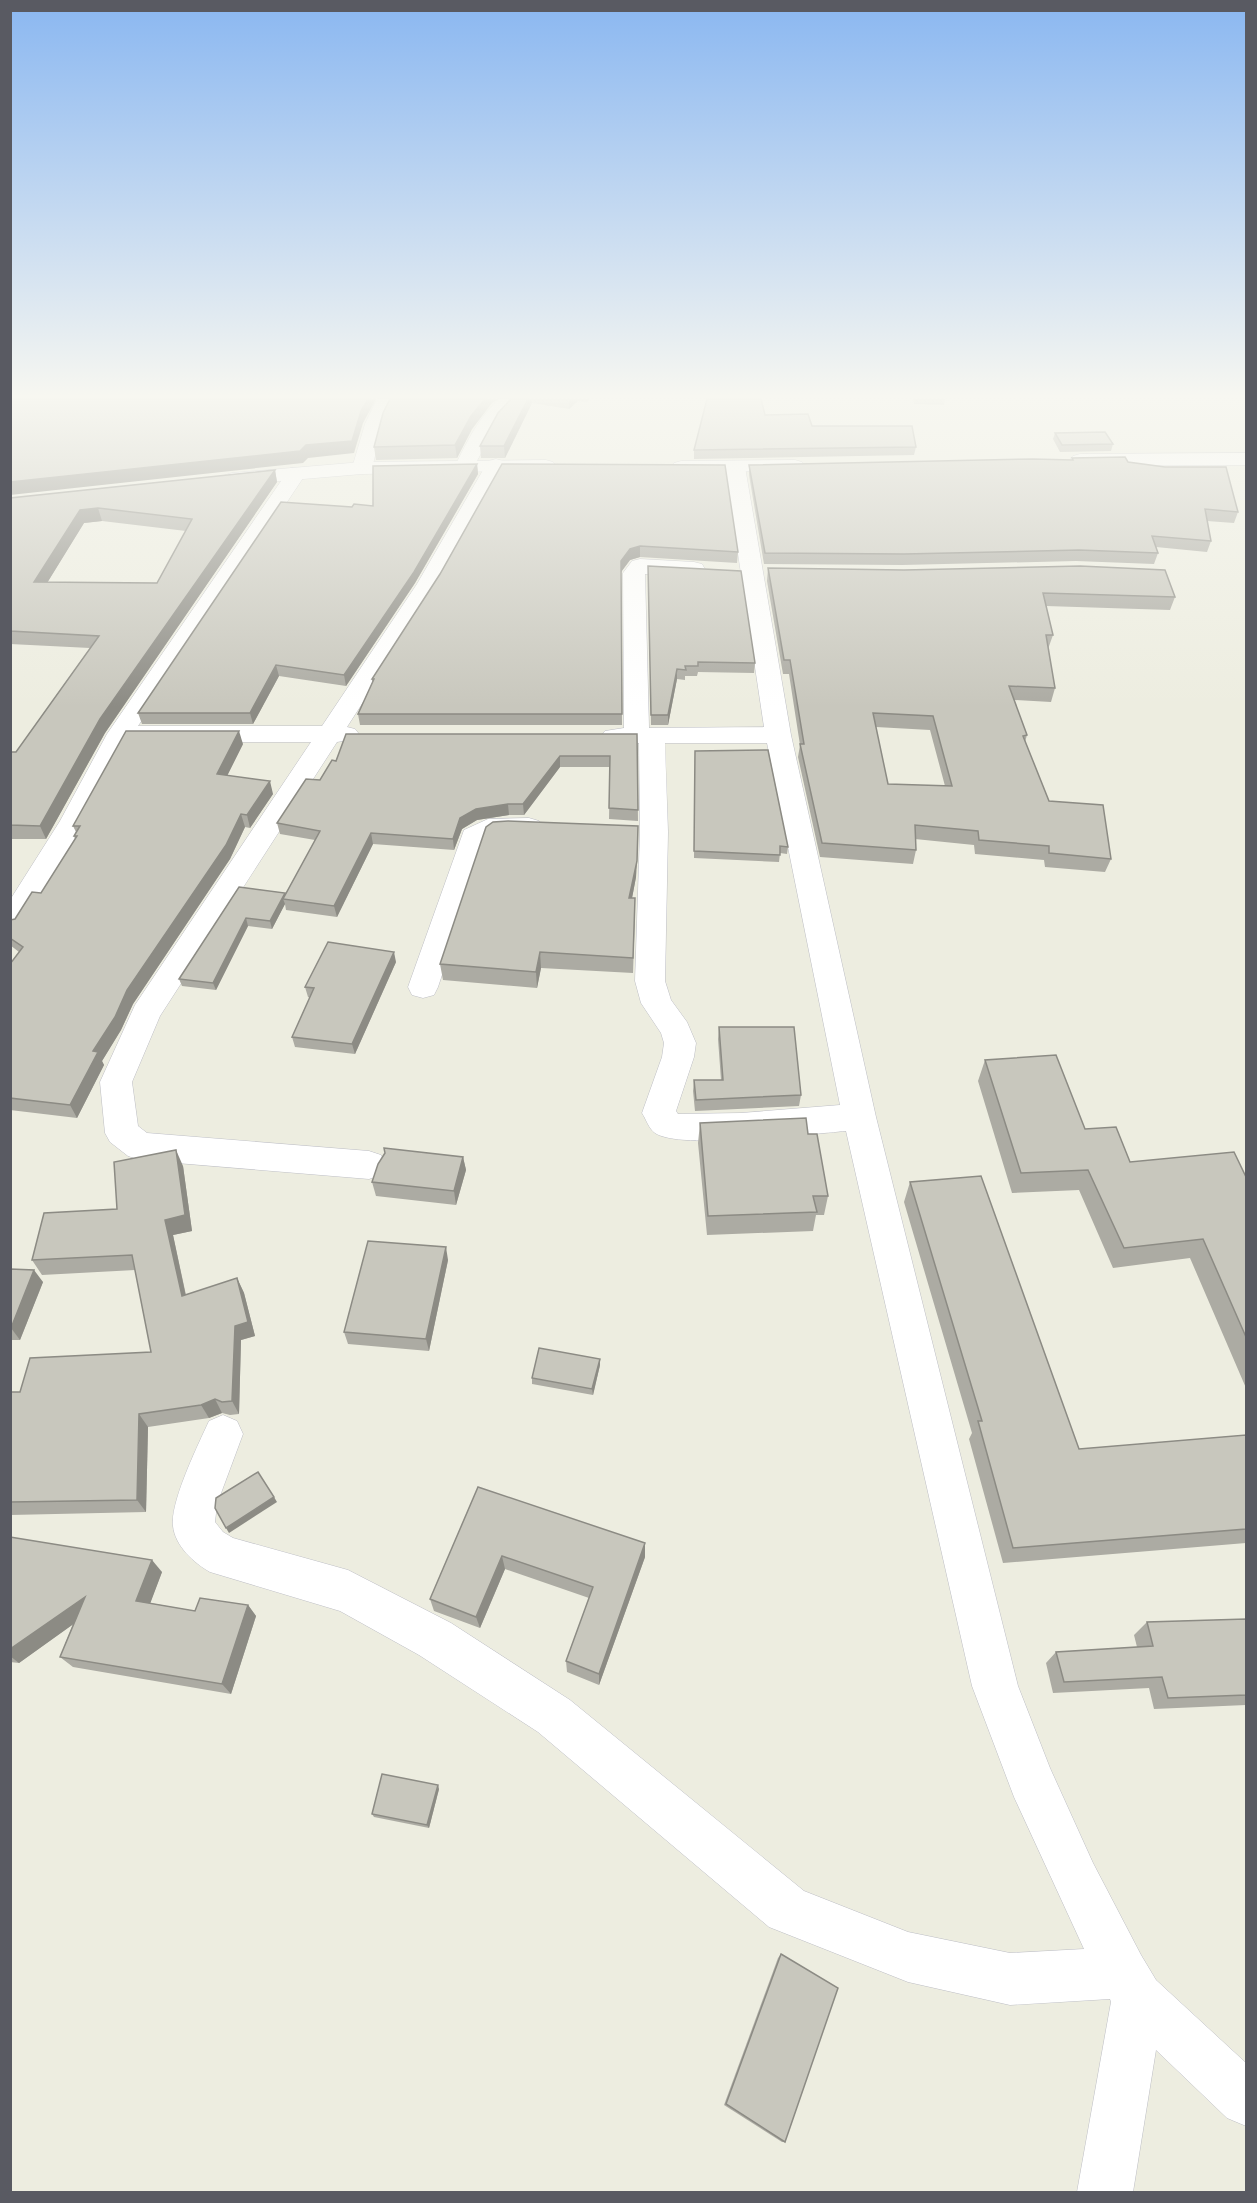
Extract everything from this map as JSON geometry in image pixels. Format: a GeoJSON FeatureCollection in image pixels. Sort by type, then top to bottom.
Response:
{"type":"FeatureCollection","features":[{"type":"Feature","properties":{"kind":"street"},"geometry":{"type":"LineString","coordinates":[[10,924],[74,821],[120,734],[277,502]]}},
{"type":"Feature","properties":{"kind":"street"},"geometry":{"type":"LineString","coordinates":[[369,1165],[140,1146],[122,1133],[116,1082],[146,1013],[428,584],[475,502]]}},
{"type":"Feature","properties":{"kind":"street"},"geometry":{"type":"LineString","coordinates":[[738,502],[743,571],[859,1117],[995,1686],[1031,1780],[1076,1880],[1130,1985],[1246,2098]]}},
{"type":"Feature","properties":{"kind":"street"},"geometry":{"type":"LineString","coordinates":[[743,571],[648,566],[636,569],[634,573],[644,736],[643,832],[650,981],[656,1003],[676,1030],[680,1043],[678,1057],[659,1113],[666,1123],[677,1127],[741,1126],[859,1117]]}},
{"type":"Feature","properties":{"kind":"street"},"geometry":{"type":"LineString","coordinates":[[120,734],[365,734]]}},
{"type":"Feature","properties":{"kind":"street"},"geometry":{"type":"LineString","coordinates":[[590,735],[778,735]]}},
{"type":"Feature","properties":{"kind":"street"},"geometry":{"type":"LineString","coordinates":[[423,987],[474,836],[488,828],[508,826],[553,828]]}},
{"type":"Feature","properties":{"kind":"street"},"geometry":{"type":"LineString","coordinates":[[223,1434],[196,1504],[194,1527],[208,1547],[225,1557],[348,1592],[435,1639],[554,1716],[787,1909],[908,1957],[1010,1979],[1130,1985]]}},
{"type":"Feature","properties":{"kind":"street"},"geometry":{"type":"LineString","coordinates":[[1105,2193],[1130,1985]]}},
{"type":"Feature","properties":{"kind":"building"},"geometry":{"type":"Polygon","coordinates":[[[10,502],[253,502],[100,719],[40,826],[10,825],[10,752],[16,752],[99,636],[10,631],[10,502]],[[98,508],[80,510],[34,582],[157,583],[192,519],[98,508]]]}},
{"type":"Feature","properties":{"kind":"building"},"geometry":{"type":"Polygon","coordinates":[[[281,502],[352,507],[354,504],[373,506],[373,502],[455,502],[414,572],[344,675],[276,665],[250,713],[138,713],[281,502]]]}},
{"type":"Feature","properties":{"kind":"building"},"geometry":{"type":"Polygon","coordinates":[[[481,502],[730,502],[738,552],[640,546],[630,549],[621,561],[622,714],[358,714],[374,679],[372,679],[440,574],[481,502]]]}},
{"type":"Feature","properties":{"kind":"building"},"geometry":{"type":"Polygon","coordinates":[[[756,502],[1235,502],[1238,512],[1205,509],[1211,541],[1152,536],[1158,553],[1079,550],[904,554],[765,553],[756,502]]]}},
{"type":"Feature","properties":{"kind":"building"},"geometry":{"type":"Polygon","coordinates":[[[648,566],[741,571],[755,663],[698,662],[698,666],[685,666],[686,670],[677,669],[668,715],[651,715],[648,566]]]}},
{"type":"Feature","properties":{"kind":"building"},"geometry":{"type":"Polygon","coordinates":[[[1080,566],[1165,570],[1175,597],[1043,593],[1053,635],[1046,635],[1055,688],[1009,686],[1027,735],[1023,736],[1049,801],[1103,805],[1111,859],[1049,853],[1049,846],[979,840],[978,831],[915,825],[916,850],[822,843],[800,744],[804,744],[790,660],[784,660],[768,568],[904,570],[1080,566]],[[873,713],[888,784],[952,786],[933,716],[873,713]]]}},
{"type":"Feature","properties":{"kind":"building"},"geometry":{"type":"Polygon","coordinates":[[[126,731],[239,731],[217,774],[270,781],[247,815],[241,814],[226,845],[127,990],[115,1017],[93,1051],[98,1052],[70,1105],[10,1098],[10,964],[23,947],[10,938],[10,920],[15,919],[32,892],[41,893],[77,836],[74,836],[80,826],[73,826],[126,731]]]}},
{"type":"Feature","properties":{"kind":"building"},"geometry":{"type":"Polygon","coordinates":[[[346,734],[637,734],[638,810],[609,808],[610,756],[560,756],[523,804],[476,809],[460,818],[453,839],[371,833],[334,906],[283,899],[320,831],[277,823],[306,779],[320,780],[332,760],[336,761],[346,734]]]}},
{"type":"Feature","properties":{"kind":"building"},"geometry":{"type":"Polygon","coordinates":[[[768,750],[788,847],[780,846],[780,855],[694,851],[695,751],[768,750]]]}},
{"type":"Feature","properties":{"kind":"building"},"geometry":{"type":"Polygon","coordinates":[[[493,822],[638,826],[637,861],[629,898],[635,898],[633,958],[540,952],[536,972],[440,964],[486,827],[493,822]]]}},
{"type":"Feature","properties":{"kind":"building"},"geometry":{"type":"Polygon","coordinates":[[[239,887],[285,893],[270,921],[246,918],[213,983],[179,979],[239,887]]]}},
{"type":"Feature","properties":{"kind":"building"},"geometry":{"type":"Polygon","coordinates":[[[328,942],[394,952],[352,1044],[292,1037],[314,988],[305,987],[328,942]]]}},
{"type":"Feature","properties":{"kind":"building"},"geometry":{"type":"Polygon","coordinates":[[[719,1027],[794,1027],[801,1095],[696,1100],[694,1080],[723,1080],[719,1027]]]}},
{"type":"Feature","properties":{"kind":"building"},"geometry":{"type":"Polygon","coordinates":[[[1056,1055],[1085,1129],[1116,1127],[1130,1162],[1234,1152],[1246,1177],[1246,1337],[1203,1239],[1124,1248],[1088,1170],[1021,1173],[985,1060],[1056,1055]]]}},
{"type":"Feature","properties":{"kind":"building"},"geometry":{"type":"Polygon","coordinates":[[[806,1118],[808,1134],[817,1134],[828,1196],[813,1196],[817,1212],[708,1216],[700,1123],[806,1118]]]}},
{"type":"Feature","properties":{"kind":"building"},"geometry":{"type":"Polygon","coordinates":[[[384,1148],[463,1157],[454,1191],[372,1182],[378,1164],[385,1153],[384,1148]]]}},
{"type":"Feature","properties":{"kind":"building"},"geometry":{"type":"Polygon","coordinates":[[[176,1150],[185,1215],[165,1220],[182,1296],[237,1278],[248,1322],[235,1326],[232,1401],[222,1402],[215,1399],[201,1405],[139,1414],[137,1500],[10,1502],[10,1392],[20,1392],[30,1358],[151,1352],[132,1255],[32,1260],[44,1213],[117,1209],[114,1162],[176,1150]]]}},
{"type":"Feature","properties":{"kind":"building"},"geometry":{"type":"Polygon","coordinates":[[[981,1176],[1079,1449],[1246,1435],[1246,1529],[1013,1548],[978,1421],[982,1421],[910,1182],[981,1176]]]}},
{"type":"Feature","properties":{"kind":"building"},"geometry":{"type":"Polygon","coordinates":[[[368,1241],[446,1247],[426,1339],[344,1332],[368,1241]]]}},
{"type":"Feature","properties":{"kind":"building"},"geometry":{"type":"Polygon","coordinates":[[[10,1269],[34,1270],[11,1328],[10,1328],[10,1269]]]}},
{"type":"Feature","properties":{"kind":"building"},"geometry":{"type":"Polygon","coordinates":[[[539,1348],[600,1359],[592,1389],[532,1378],[539,1348]]]}},
{"type":"Feature","properties":{"kind":"building"},"geometry":{"type":"Polygon","coordinates":[[[258,1472],[274,1497],[226,1528],[215,1508],[216,1498],[258,1472]]]}},
{"type":"Feature","properties":{"kind":"building"},"geometry":{"type":"Polygon","coordinates":[[[478,1487],[645,1543],[599,1674],[566,1661],[593,1587],[502,1556],[476,1617],[430,1599],[478,1487]]]}},
{"type":"Feature","properties":{"kind":"building"},"geometry":{"type":"Polygon","coordinates":[[[10,1537],[152,1560],[136,1601],[195,1611],[200,1598],[248,1605],[222,1684],[60,1657],[85,1597],[10,1649],[10,1537]]]}},
{"type":"Feature","properties":{"kind":"building"},"geometry":{"type":"Polygon","coordinates":[[[1246,1619],[1246,1695],[1168,1698],[1162,1677],[1064,1682],[1056,1652],[1153,1646],[1147,1622],[1246,1619]]]}},
{"type":"Feature","properties":{"kind":"building"},"geometry":{"type":"Polygon","coordinates":[[[382,1774],[438,1785],[427,1825],[372,1814],[382,1774]]]}},
{"type":"Feature","properties":{"kind":"building"},"geometry":{"type":"Polygon","coordinates":[[[781,1954],[838,1988],[785,2142],[726,2104],[781,1954]]]}}]}
